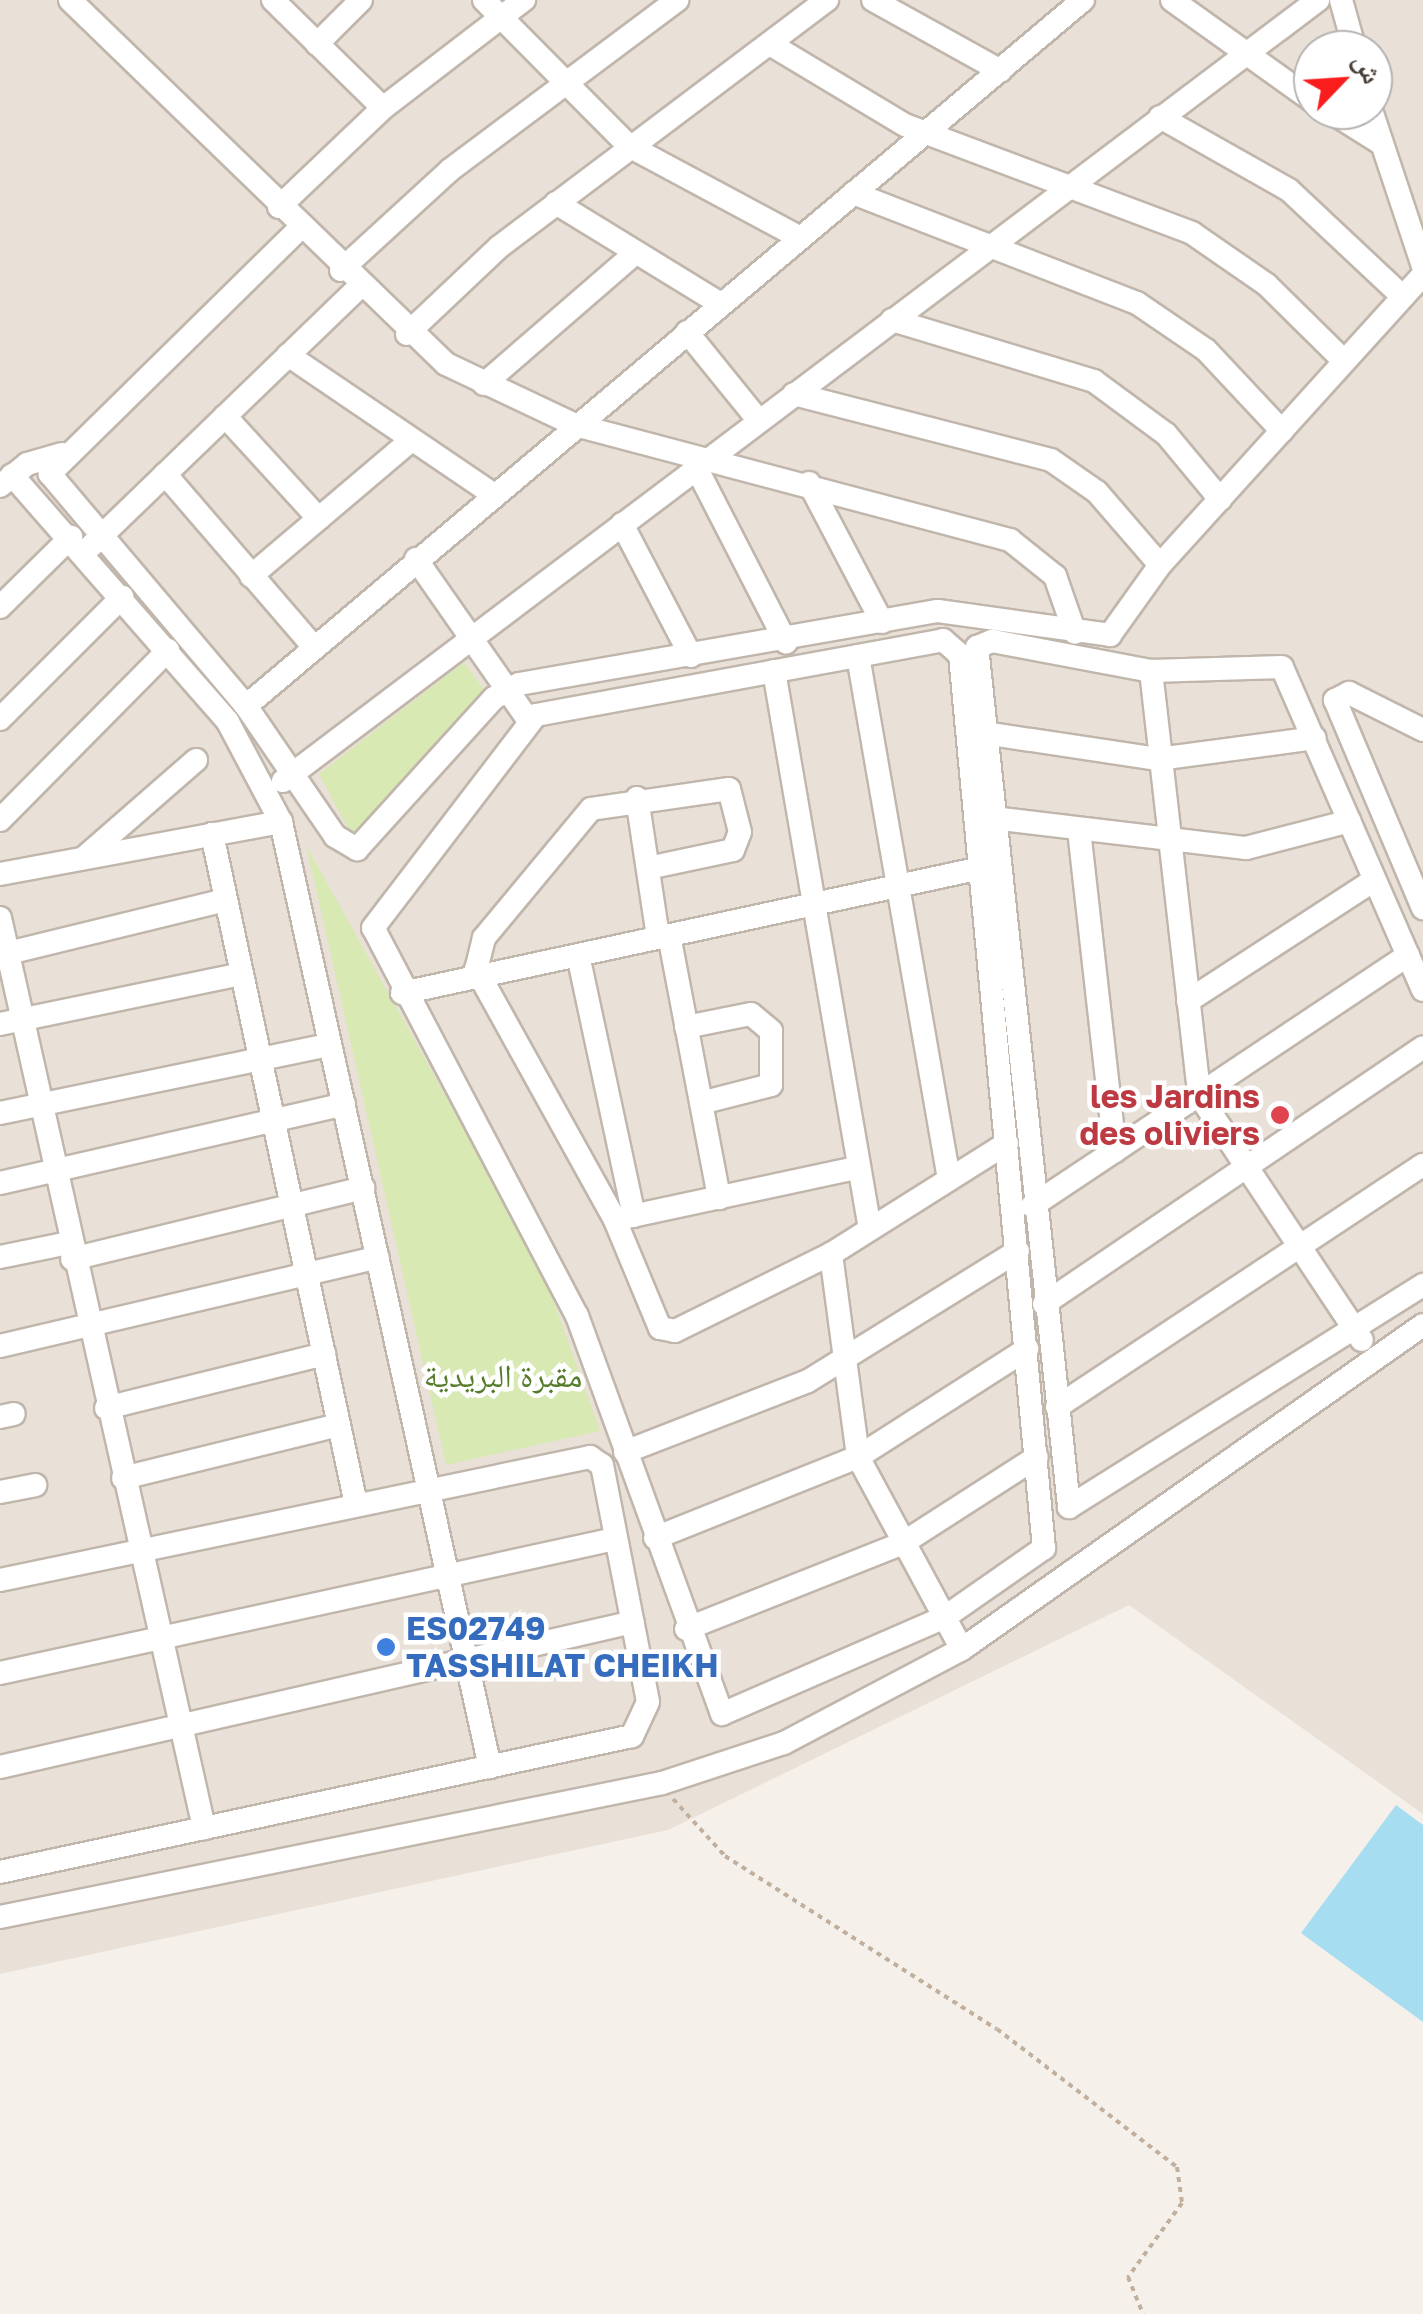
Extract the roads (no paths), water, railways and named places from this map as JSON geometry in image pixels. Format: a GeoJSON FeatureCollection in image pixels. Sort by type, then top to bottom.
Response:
{"type":"FeatureCollection","features":[{"type":"Feature","properties":{"kind":"street"},"geometry":{"type":"LineString","coordinates":[[70,0],[358,288],[408,334],[484,384],[575,425],[703,466],[809,483],[1023,547],[1063,590],[1075,634]]}},
{"type":"Feature","properties":{"kind":"street"},"geometry":{"type":"LineString","coordinates":[[272,0],[383,108]]}},
{"type":"Feature","properties":{"kind":"street"},"geometry":{"type":"LineString","coordinates":[[317,44],[361,0]]}},
{"type":"Feature","properties":{"kind":"street"},"geometry":{"type":"LineString","coordinates":[[484,0],[629,146],[799,236]]}},
{"type":"Feature","properties":{"kind":"street"},"geometry":{"type":"LineString","coordinates":[[280,207],[383,108],[524,0]]}},
{"type":"Feature","properties":{"kind":"street"},"geometry":{"type":"LineString","coordinates":[[342,270],[566,83],[677,0]]}},
{"type":"Feature","properties":{"kind":"street"},"geometry":{"type":"LineString","coordinates":[[408,334],[556,203],[827,0]]}},
{"type":"Feature","properties":{"kind":"street"},"geometry":{"type":"LineString","coordinates":[[873,0],[1002,70]]}},
{"type":"Feature","properties":{"kind":"street"},"geometry":{"type":"LineString","coordinates":[[246,706],[491,493],[799,236],[928,134],[1084,0]]}},
{"type":"Feature","properties":{"kind":"street"},"geometry":{"type":"LineString","coordinates":[[270,793],[703,466],[988,242],[1318,0]]}},
{"type":"Feature","properties":{"kind":"street"},"geometry":{"type":"LineString","coordinates":[[1341,0],[1349,30]]}},
{"type":"Feature","properties":{"kind":"street"},"geometry":{"type":"LineString","coordinates":[[1182,3],[1242,56],[1293,88]]}},
{"type":"Feature","properties":{"kind":"street"},"geometry":{"type":"LineString","coordinates":[[770,44],[928,134],[1073,181],[1217,247],[1344,361]]}},
{"type":"Feature","properties":{"kind":"street"},"geometry":{"type":"LineString","coordinates":[[1160,117],[1289,190],[1403,297]]}},
{"type":"Feature","properties":{"kind":"street"},"geometry":{"type":"LineString","coordinates":[[1360,130],[1380,142]]}},
{"type":"Feature","properties":{"kind":"street"},"geometry":{"type":"LineString","coordinates":[[1377,130],[1423,266]]}},
{"type":"Feature","properties":{"kind":"street"},"geometry":{"type":"LineString","coordinates":[[853,194],[988,242],[1160,317],[1227,370],[1282,431]]}},
{"type":"Feature","properties":{"kind":"street"},"geometry":{"type":"LineString","coordinates":[[556,203],[632,256],[721,304]]}},
{"type":"Feature","properties":{"kind":"street"},"geometry":{"type":"LineString","coordinates":[[300,228],[62,454],[6,480],[85,542],[246,706],[340,842],[362,847],[507,688],[954,611],[1075,634],[1114,632],[1160,565],[1423,276]]}},
{"type":"Feature","properties":{"kind":"street"},"geometry":{"type":"LineString","coordinates":[[484,384],[632,256]]}},
{"type":"Feature","properties":{"kind":"street"},"geometry":{"type":"LineString","coordinates":[[0,607],[165,474],[358,288]]}},
{"type":"Feature","properties":{"kind":"street"},"geometry":{"type":"LineString","coordinates":[[892,320],[1094,381],[1166,434],[1220,499]]}},
{"type":"Feature","properties":{"kind":"street"},"geometry":{"type":"LineString","coordinates":[[686,332],[759,421]]}},
{"type":"Feature","properties":{"kind":"street"},"geometry":{"type":"LineString","coordinates":[[288,355],[408,443],[491,493]]}},
{"type":"Feature","properties":{"kind":"street"},"geometry":{"type":"LineString","coordinates":[[794,394],[1051,460],[1096,492],[1160,565]]}},
{"type":"Feature","properties":{"kind":"street"},"geometry":{"type":"LineString","coordinates":[[226,416],[319,520]]}},
{"type":"Feature","properties":{"kind":"street"},"geometry":{"type":"LineString","coordinates":[[251,576],[408,443]]}},
{"type":"Feature","properties":{"kind":"street"},"geometry":{"type":"LineString","coordinates":[[62,454],[52,485],[85,542],[122,598],[228,722],[270,793],[282,822],[490,1767]]}},
{"type":"Feature","properties":{"kind":"street"},"geometry":{"type":"LineString","coordinates":[[703,466],[786,642]]}},
{"type":"Feature","properties":{"kind":"street"},"geometry":{"type":"LineString","coordinates":[[165,474],[314,647]]}},
{"type":"Feature","properties":{"kind":"street"},"geometry":{"type":"LineString","coordinates":[[809,483],[882,622]]}},
{"type":"Feature","properties":{"kind":"street"},"geometry":{"type":"LineString","coordinates":[[622,524],[692,656]]}},
{"type":"Feature","properties":{"kind":"street"},"geometry":{"type":"LineString","coordinates":[[416,559],[529,720]]}},
{"type":"Feature","properties":{"kind":"street"},"geometry":{"type":"LineString","coordinates":[[0,719],[122,598]]}},
{"type":"Feature","properties":{"kind":"street"},"geometry":{"type":"LineString","coordinates":[[943,640],[957,647],[1037,1456],[1040,1555],[945,1617],[728,1715],[712,1705],[567,1293],[375,942],[374,920],[529,720],[774,671],[943,640]]}},
{"type":"Feature","properties":{"kind":"street"},"geometry":{"type":"LineString","coordinates":[[1423,990],[1279,665],[1150,671],[986,640],[975,654],[1066,1504],[1075,1509],[1423,1286]]}},
{"type":"Feature","properties":{"kind":"street"},"geometry":{"type":"LineString","coordinates":[[0,820],[168,650]]}},
{"type":"Feature","properties":{"kind":"street"},"geometry":{"type":"LineString","coordinates":[[858,656],[949,1179]]}},
{"type":"Feature","properties":{"kind":"street"},"geometry":{"type":"LineString","coordinates":[[774,671],[870,1229]]}},
{"type":"Feature","properties":{"kind":"street"},"geometry":{"type":"LineString","coordinates":[[1150,671],[1199,1095],[1374,1358]]}},
{"type":"Feature","properties":{"kind":"street"},"geometry":{"type":"LineString","coordinates":[[1421,898],[1335,700],[1348,692],[1423,730]]}},
{"type":"Feature","properties":{"kind":"street"},"geometry":{"type":"LineString","coordinates":[[984,733],[1158,759],[1314,738]]}},
{"type":"Feature","properties":{"kind":"street"},"geometry":{"type":"LineString","coordinates":[[84,858],[196,760]]}},
{"type":"Feature","properties":{"kind":"street"},"geometry":{"type":"LineString","coordinates":[[624,1218],[477,977],[484,938],[583,815],[637,798],[720,784],[736,802],[733,850],[648,868]]}},
{"type":"Feature","properties":{"kind":"street"},"geometry":{"type":"LineString","coordinates":[[637,798],[648,868],[686,1027],[719,1198]]}},
{"type":"Feature","properties":{"kind":"street"},"geometry":{"type":"LineString","coordinates":[[993,818],[1170,844],[1246,848],[1350,821]]}},
{"type":"Feature","properties":{"kind":"street"},"geometry":{"type":"LineString","coordinates":[[0,874],[282,822]]}},
{"type":"Feature","properties":{"kind":"street"},"geometry":{"type":"LineString","coordinates":[[1079,830],[1115,1150]]}},
{"type":"Feature","properties":{"kind":"street"},"geometry":{"type":"LineString","coordinates":[[212,834],[356,1504]]}},
{"type":"Feature","properties":{"kind":"street"},"geometry":{"type":"LineString","coordinates":[[402,993],[981,868]]}},
{"type":"Feature","properties":{"kind":"street"},"geometry":{"type":"LineString","coordinates":[[1188,1001],[1374,880]]}},
{"type":"Feature","properties":{"kind":"street"},"geometry":{"type":"LineString","coordinates":[[4,955],[225,900]]}},
{"type":"Feature","properties":{"kind":"street"},"geometry":{"type":"LineString","coordinates":[[0,918],[11,1021],[40,1105],[87,1328],[204,1828]]}},
{"type":"Feature","properties":{"kind":"street"},"geometry":{"type":"LineString","coordinates":[[578,955],[624,1218],[657,1324],[670,1332],[830,1254],[1007,1143]]}},
{"type":"Feature","properties":{"kind":"street"},"geometry":{"type":"LineString","coordinates":[[1032,1206],[1408,955]]}},
{"type":"Feature","properties":{"kind":"street"},"geometry":{"type":"LineString","coordinates":[[11,1021],[242,974]]}},
{"type":"Feature","properties":{"kind":"street"},"geometry":{"type":"LineString","coordinates":[[686,1027],[751,1014],[771,1031],[771,1085],[701,1103]]}},
{"type":"Feature","properties":{"kind":"street"},"geometry":{"type":"LineString","coordinates":[[0,1113],[329,1044]]}},
{"type":"Feature","properties":{"kind":"street"},"geometry":{"type":"LineString","coordinates":[[1044,1304],[1423,1047]]}},
{"type":"Feature","properties":{"kind":"street"},"geometry":{"type":"LineString","coordinates":[[0,1183],[344,1104]]}},
{"type":"Feature","properties":{"kind":"street"},"geometry":{"type":"LineString","coordinates":[[1057,1407],[1423,1166]]}},
{"type":"Feature","properties":{"kind":"street"},"geometry":{"type":"LineString","coordinates":[[624,1218],[857,1168]]}},
{"type":"Feature","properties":{"kind":"street"},"geometry":{"type":"LineString","coordinates":[[0,1258],[70,1251],[364,1188]]}},
{"type":"Feature","properties":{"kind":"street"},"geometry":{"type":"LineString","coordinates":[[625,1452],[736,1414],[843,1362],[1018,1251]]}},
{"type":"Feature","properties":{"kind":"street"},"geometry":{"type":"LineString","coordinates":[[830,1254],[858,1457],[962,1650]]}},
{"type":"Feature","properties":{"kind":"street"},"geometry":{"type":"LineString","coordinates":[[0,1346],[378,1257]]}},
{"type":"Feature","properties":{"kind":"street"},"geometry":{"type":"LineString","coordinates":[[0,1917],[662,1783],[784,1743],[962,1650],[1423,1325]]}},
{"type":"Feature","properties":{"kind":"street"},"geometry":{"type":"LineString","coordinates":[[655,1538],[858,1457],[1027,1349]]}},
{"type":"Feature","properties":{"kind":"street"},"geometry":{"type":"LineString","coordinates":[[106,1408],[324,1354]]}},
{"type":"Feature","properties":{"kind":"street"},"geometry":{"type":"LineString","coordinates":[[123,1478],[339,1425]]}},
{"type":"Feature","properties":{"kind":"street"},"geometry":{"type":"LineString","coordinates":[[686,1629],[903,1543],[1037,1456]]}},
{"type":"Feature","properties":{"kind":"street"},"geometry":{"type":"LineString","coordinates":[[0,1580],[139,1547],[590,1457],[602,1465],[648,1702],[642,1728],[490,1767],[0,1872]]}},
{"type":"Feature","properties":{"kind":"street"},"geometry":{"type":"LineString","coordinates":[[0,1492],[35,1485]]}},
{"type":"Feature","properties":{"kind":"street"},"geometry":{"type":"LineString","coordinates":[[0,1673],[615,1539]]}},
{"type":"Feature","properties":{"kind":"street"},"geometry":{"type":"LineString","coordinates":[[0,1767],[180,1722],[633,1622]]}},
{"type":"Feature","properties":{"kind":"water"},"geometry":{"type":"Polygon","coordinates":[[[1396,1805],[1423,1825],[1423,2022],[1301,1933],[1396,1805]]]}},
{"type":"Feature","properties":{"kind":"place","name":"les Jardins des oliviers"},"geometry":{"type":"Point","coordinates":[1280,1115]}},
{"type":"Feature","properties":{"kind":"place","name":"ES02749 TASSHILAT CHEIKH"},"geometry":{"type":"Point","coordinates":[386,1647]}},
{"type":"Feature","properties":{"kind":"park label","name":"مقبرة البريدية"},"geometry":{"type":"Point","coordinates":[503,1375]}}]}
